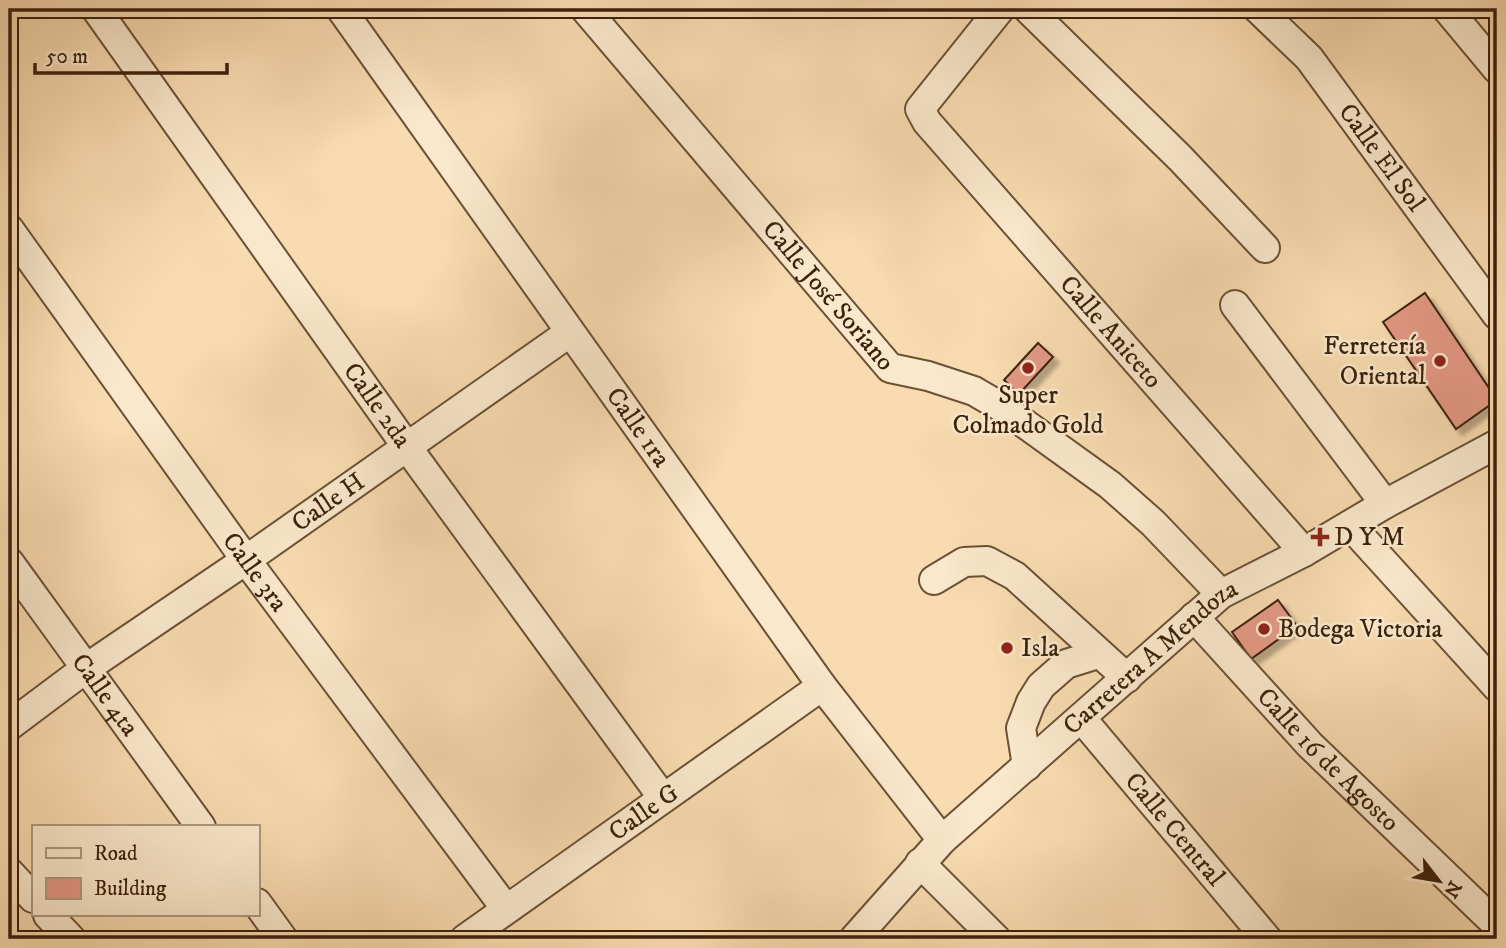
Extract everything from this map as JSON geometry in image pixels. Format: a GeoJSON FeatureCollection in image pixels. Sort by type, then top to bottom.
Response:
{"type":"FeatureCollection","features":[{"type":"Feature","properties":{"kind":"street","name":"Calle 2da"},"geometry":{"type":"LineString","coordinates":[[96,9],[407,447],[663,799]]}},
{"type":"Feature","properties":{"kind":"street","name":"Calle 1ra"},"geometry":{"type":"LineString","coordinates":[[341,9],[822,686],[942,840]]}},
{"type":"Feature","properties":{"kind":"street","name":"Calle José Soriano"},"geometry":{"type":"LineString","coordinates":[[585,9],[890,368],[928,376],[974,391],[1003,408],[1110,485],[1153,523],[1221,594]]}},
{"type":"Feature","properties":{"kind":"street","name":"Calle Aniceto"},"geometry":{"type":"LineString","coordinates":[[1000,9],[920,109],[927,122],[1304,552]]}},
{"type":"Feature","properties":{"kind":"street"},"geometry":{"type":"LineString","coordinates":[[1028,9],[1180,158],[1265,248]]}},
{"type":"Feature","properties":{"kind":"street","name":"Calle El Sol"},"geometry":{"type":"LineString","coordinates":[[1258,9],[1309,58],[1497,315]]}},
{"type":"Feature","properties":{"kind":"street"},"geometry":{"type":"LineString","coordinates":[[1447,9],[1497,69]]}},
{"type":"Feature","properties":{"kind":"street","name":"Calle 3ra"},"geometry":{"type":"LineString","coordinates":[[9,229],[246,559],[506,909]]}},
{"type":"Feature","properties":{"kind":"street"},"geometry":{"type":"LineString","coordinates":[[1235,305],[1385,504]]}},
{"type":"Feature","properties":{"kind":"street","name":"Calle H"},"geometry":{"type":"LineString","coordinates":[[9,726],[85,668],[569,333]]}},
{"type":"Feature","properties":{"kind":"street","name":"Carretera A Mendoza"},"geometry":{"type":"LineString","coordinates":[[854,939],[942,840],[1221,594],[1304,552],[1385,504],[1497,444]]}},
{"type":"Feature","properties":{"kind":"street"},"geometry":{"type":"LineString","coordinates":[[1350,525],[1497,687]]}},
{"type":"Feature","properties":{"kind":"street"},"geometry":{"type":"LineString","coordinates":[[934,580],[964,562],[988,561],[1015,576],[1127,678]]}},
{"type":"Feature","properties":{"kind":"street","name":"Calle 4ta"},"geometry":{"type":"LineString","coordinates":[[9,562],[200,825]]}},
{"type":"Feature","properties":{"kind":"street","name":"Calle 16 de Agosto"},"geometry":{"type":"LineString","coordinates":[[1194,617],[1310,745],[1497,925]]}},
{"type":"Feature","properties":{"kind":"street"},"geometry":{"type":"LineString","coordinates":[[1027,766],[1021,728],[1031,702],[1041,686],[1066,664],[1098,654]]}},
{"type":"Feature","properties":{"kind":"street","name":"Calle G"},"geometry":{"type":"LineString","coordinates":[[465,939],[822,686]]}},
{"type":"Feature","properties":{"kind":"street","name":"Calle Central"},"geometry":{"type":"LineString","coordinates":[[1082,719],[1267,939]]}},
{"type":"Feature","properties":{"kind":"street"},"geometry":{"type":"LineString","coordinates":[[920,863],[996,939]]}},
{"type":"Feature","properties":{"kind":"street"},"geometry":{"type":"LineString","coordinates":[[9,872],[32,897]]}},
{"type":"Feature","properties":{"kind":"street"},"geometry":{"type":"LineString","coordinates":[[259,907],[284,939]]}},
{"type":"Feature","properties":{"kind":"street"},"geometry":{"type":"LineString","coordinates":[[49,916],[71,939]]}},
{"type":"Feature","properties":{"kind":"building","name":"Ferretería Oriental"},"geometry":{"type":"Polygon","coordinates":[[[1425,293],[1497,400],[1456,429],[1383,322],[1425,293]]]}},
{"type":"Feature","properties":{"kind":"building","name":"Super Colmado Gold"},"geometry":{"type":"Polygon","coordinates":[[[1038,343],[1053,357],[1019,394],[1004,380],[1038,343]]]}},
{"type":"Feature","properties":{"kind":"building","name":"Bodega Victoria"},"geometry":{"type":"Polygon","coordinates":[[[1278,600],[1297,626],[1251,659],[1232,632],[1278,600]]]}},
{"type":"Feature","properties":{"kind":"place","name":"Ferretería Oriental"},"geometry":{"type":"Point","coordinates":[1440,361]}},
{"type":"Feature","properties":{"kind":"place","name":"Super Colmado Gold"},"geometry":{"type":"Point","coordinates":[1028,368]}},
{"type":"Feature","properties":{"kind":"place","name":"D Y M"},"geometry":{"type":"Point","coordinates":[1320,537]}},
{"type":"Feature","properties":{"kind":"place","name":"Bodega Victoria"},"geometry":{"type":"Point","coordinates":[1264,629]}},
{"type":"Feature","properties":{"kind":"place","name":"Isla"},"geometry":{"type":"Point","coordinates":[1007,648]}}]}
